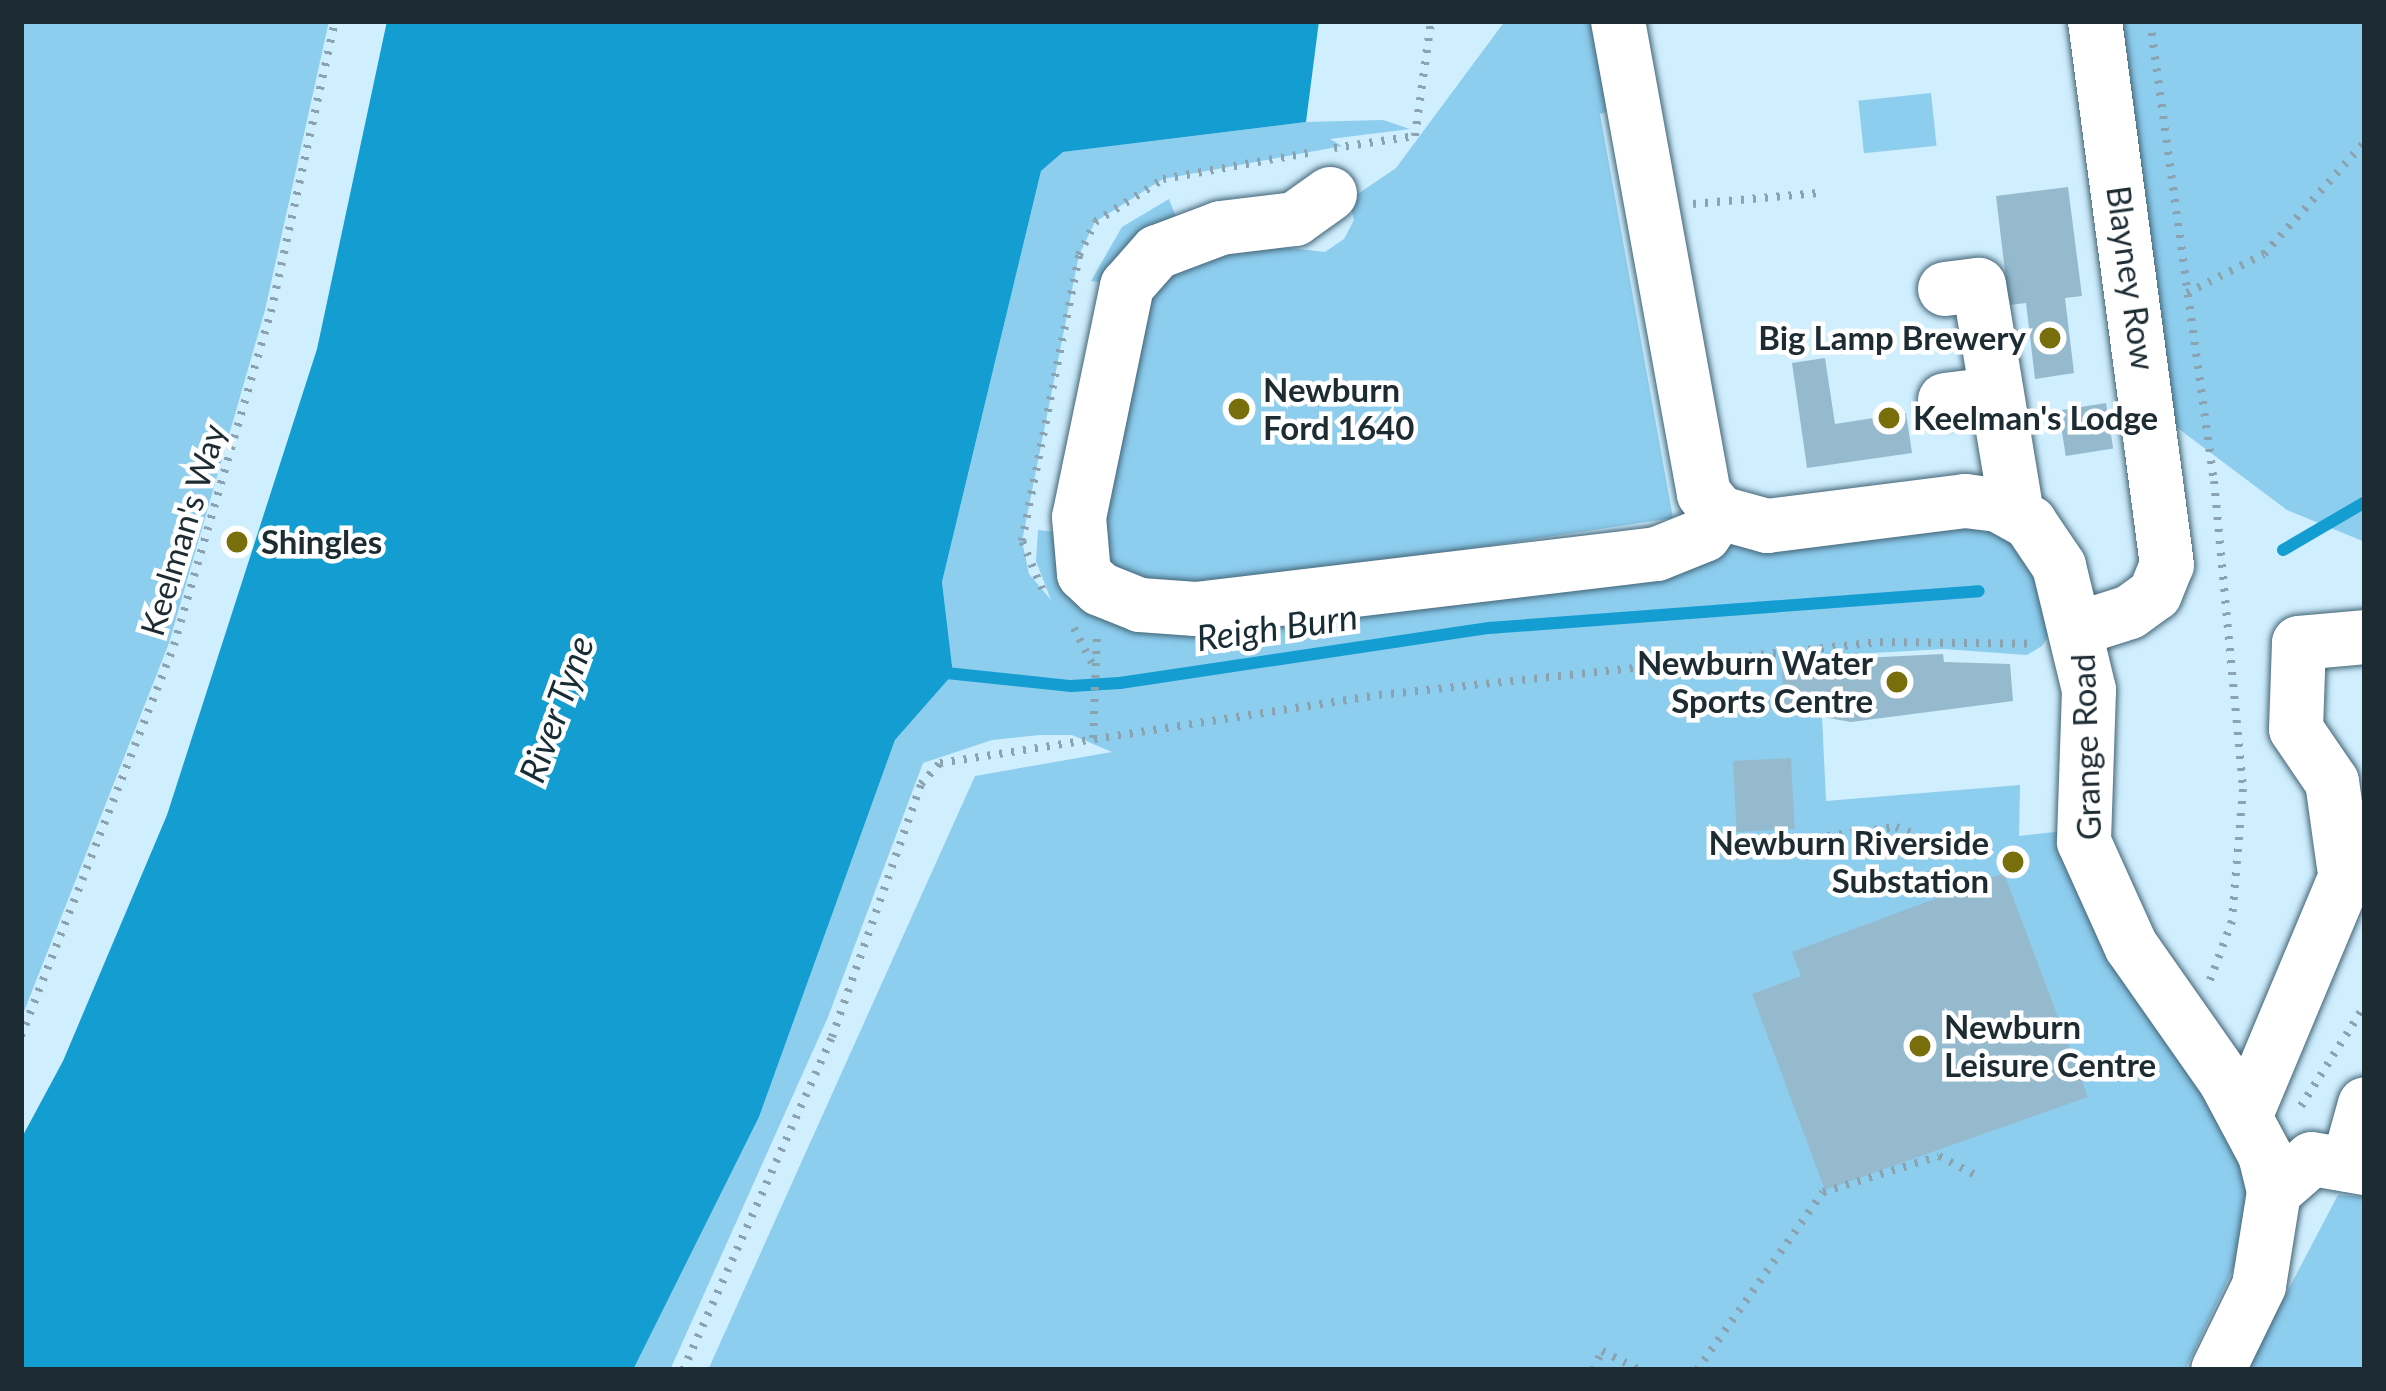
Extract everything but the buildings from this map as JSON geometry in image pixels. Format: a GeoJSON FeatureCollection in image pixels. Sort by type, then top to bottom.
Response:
{"type":"FeatureCollection","features":[{"type":"Feature","properties":{"kind":"street"},"geometry":{"type":"LineString","coordinates":[[1618,21],[1695,472],[1720,513],[1768,526],[1965,501],[2017,514]]}},
{"type":"Feature","properties":{"kind":"street","name":"Blayney Row"},"geometry":{"type":"LineString","coordinates":[[2080,628],[2130,612],[2155,594],[2167,565],[2095,21]]}},
{"type":"Feature","properties":{"kind":"street"},"geometry":{"type":"LineString","coordinates":[[1330,194],[1295,219],[1221,228],[1157,252],[1127,286],[1079,517],[1084,574],[1100,589],[1140,605],[1196,609],[1634,556],[1683,548],[1720,513]]}},
{"type":"Feature","properties":{"kind":"street"},"geometry":{"type":"LineString","coordinates":[[1945,290],[1979,285],[1969,397],[2017,514]]}},
{"type":"Feature","properties":{"kind":"street","name":"Grange Road"},"geometry":{"type":"LineString","coordinates":[[2017,514],[2059,566],[2080,628],[2089,690],[2084,842],[2131,946],[2201,1039],[2261,1155]]}},
{"type":"Feature","properties":{"kind":"street"},"geometry":{"type":"LineString","coordinates":[[2218,1370],[2259,1286],[2261,1155],[2355,849],[2332,782],[2296,729],[2299,643],[2365,637]]}},
{"type":"Feature","properties":{"kind":"street"},"geometry":{"type":"LineString","coordinates":[[2261,1155],[2356,1166],[2365,1104]]}},
{"type":"Feature","properties":{"kind":"path","name":"Keelman's Way"},"geometry":{"type":"LineString","coordinates":[[21,1036],[174,645],[272,312],[335,21]]}},
{"type":"Feature","properties":{"kind":"path"},"geometry":{"type":"LineString","coordinates":[[2187,293],[2264,254],[2365,142]]}},
{"type":"Feature","properties":{"kind":"path"},"geometry":{"type":"LineString","coordinates":[[1650,208],[1819,193]]}},
{"type":"Feature","properties":{"kind":"path"},"geometry":{"type":"LineString","coordinates":[[683,1370],[832,1037],[929,771],[1093,739],[1379,695],[1880,642],[2024,648],[2080,628]]}},
{"type":"Feature","properties":{"kind":"path"},"geometry":{"type":"LineString","coordinates":[[1093,739],[1095,669]]}},
{"type":"Feature","properties":{"kind":"path"},"geometry":{"type":"LineString","coordinates":[[1827,836],[1895,827],[1948,848]]}},
{"type":"Feature","properties":{"kind":"path"},"geometry":{"type":"LineString","coordinates":[[2261,1155],[2365,1005]]}},
{"type":"Feature","properties":{"kind":"path"},"geometry":{"type":"LineString","coordinates":[[1697,1370],[1823,1192],[1939,1156],[1977,1176]]}},
{"type":"Feature","properties":{"kind":"path"},"geometry":{"type":"LineString","coordinates":[[1593,1370],[1602,1352],[1640,1370]]}},
{"type":"Feature","properties":{"kind":"shaded area"},"geometry":{"type":"Polygon","coordinates":[[[21,21],[329,21],[265,310],[169,643],[21,1019],[21,21]]]}},
{"type":"Feature","properties":{"kind":"shaded area"},"geometry":{"type":"Polygon","coordinates":[[[1505,21],[1607,21],[1614,110],[1600,114],[1673,518],[1169,594],[1119,586],[1103,554],[1102,520],[1146,292],[1171,262],[1232,241],[1325,252],[1344,239],[1354,220],[1349,200],[1396,168],[1505,21]]]}},
{"type":"Feature","properties":{"kind":"shaded area"},"geometry":{"type":"Polygon","coordinates":[[[2117,21],[2365,21],[2365,542],[2287,510],[2167,420],[2117,21]]]}},
{"type":"Feature","properties":{"kind":"shaded area"},"geometry":{"type":"Polygon","coordinates":[[[1931,93],[1937,146],[1864,153],[1858,101],[1931,93]]]}},
{"type":"Feature","properties":{"kind":"shaded area"},"geometry":{"type":"Polygon","coordinates":[[[1383,120],[1410,129],[1330,139],[1342,146],[1163,179],[1095,222],[1079,255],[1022,541],[1029,574],[1051,600],[1036,561],[1038,530],[1072,534],[1113,607],[1734,537],[2017,526],[2052,630],[2042,646],[2027,655],[1944,649],[1783,658],[1783,709],[1822,717],[1826,801],[2020,785],[2019,836],[2064,831],[2240,1157],[2247,1194],[2243,1248],[2185,1370],[708,1370],[975,776],[1112,752],[1072,735],[1040,735],[992,740],[923,763],[828,1017],[670,1370],[633,1370],[759,1117],[895,740],[953,674],[942,582],[1041,171],[1063,152],[1306,122],[1383,120]]]}},
{"type":"Feature","properties":{"kind":"shaded area"},"geometry":{"type":"Polygon","coordinates":[[[1169,199],[1179,225],[1121,285],[1091,281],[1122,227],[1169,199]]]}},
{"type":"Feature","properties":{"kind":"shaded area"},"geometry":{"type":"Polygon","coordinates":[[[2338,1195],[2365,1197],[2365,1370],[2246,1370],[2338,1195]]]}},
{"type":"Feature","properties":{"kind":"water","name":"River Tyne"},"geometry":{"type":"Polygon","coordinates":[[[387,21],[1319,21],[1306,122],[1063,152],[1041,171],[942,582],[953,674],[895,740],[759,1117],[633,1370],[21,1370],[21,1139],[63,1061],[167,815],[317,349],[387,21]]]}},
{"type":"Feature","properties":{"kind":"waterway","name":"Reigh Burn"},"geometry":{"type":"LineString","coordinates":[[2283,550],[2365,502]]}},
{"type":"Feature","properties":{"kind":"waterway","name":"Reigh Burn"},"geometry":{"type":"LineString","coordinates":[[937,672],[1071,686],[1120,683],[1489,628],[1979,591]]}},
{"type":"Feature","properties":{"kind":"place","name":"Big Lamp Brewery"},"geometry":{"type":"Point","coordinates":[2050,338]}},
{"type":"Feature","properties":{"kind":"place","name":"Newburn Ford 1640"},"geometry":{"type":"Point","coordinates":[1239,409]}},
{"type":"Feature","properties":{"kind":"place","name":"Keelman's Lodge"},"geometry":{"type":"Point","coordinates":[1889,418]}},
{"type":"Feature","properties":{"kind":"place","name":"Shingles"},"geometry":{"type":"Point","coordinates":[237,542]}},
{"type":"Feature","properties":{"kind":"place","name":"Newburn Water Sports Centre"},"geometry":{"type":"Point","coordinates":[1897,682]}},
{"type":"Feature","properties":{"kind":"place","name":"Newburn Riverside Substation"},"geometry":{"type":"Point","coordinates":[2013,862]}},
{"type":"Feature","properties":{"kind":"place","name":"Newburn Leisure Centre"},"geometry":{"type":"Point","coordinates":[1920,1046]}}]}
